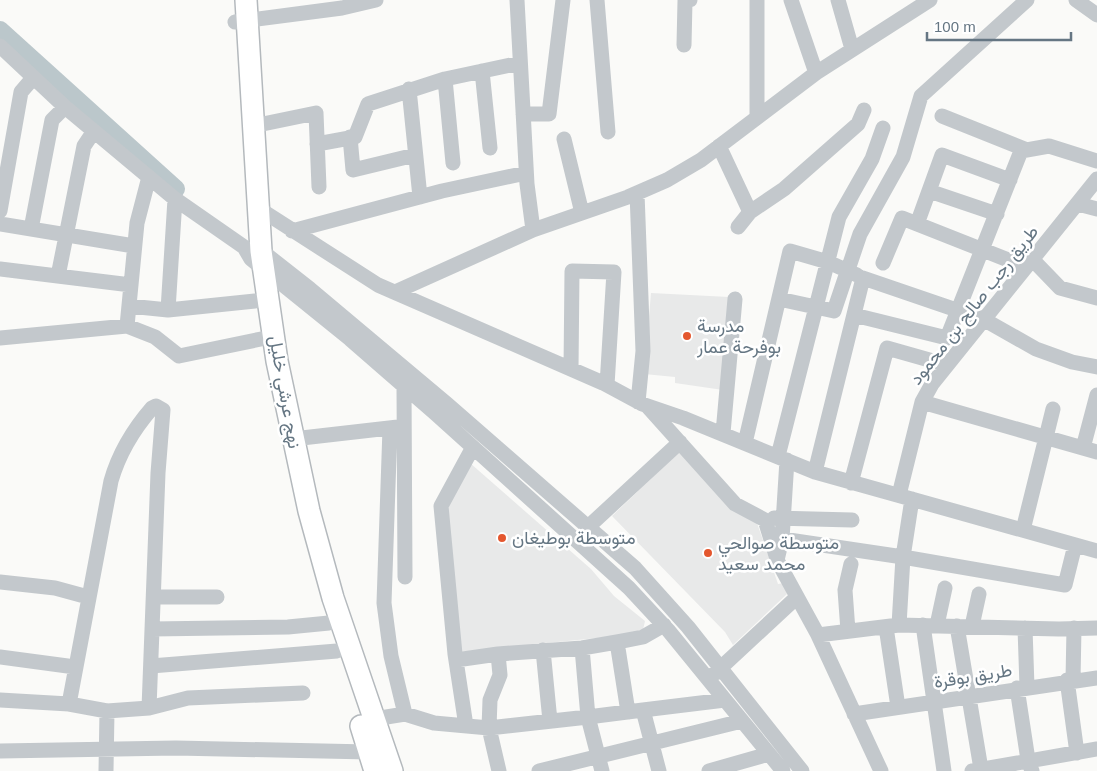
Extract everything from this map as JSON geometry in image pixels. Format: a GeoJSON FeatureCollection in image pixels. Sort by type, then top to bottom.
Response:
{"type":"FeatureCollection","features":[{"type":"Feature","properties":{"kind":"highway","name":"نهج عرشي خليل"},"geometry":{"type":"LineString","coordinates":[[234,0],[243,14],[252,126],[258,208],[254,254],[309,511],[333,598],[392,771]]}},
{"type":"Feature","properties":{"kind":"highway","name":"نهج عرشي خليل"},"geometry":{"type":"LineString","coordinates":[[243,14],[255,301],[261,340],[298,518],[372,762]]}},
{"type":"Feature","properties":{"kind":"street"},"geometry":{"type":"LineString","coordinates":[[243,14],[342,8],[372,0]]}},
{"type":"Feature","properties":{"kind":"street"},"geometry":{"type":"LineString","coordinates":[[517,0],[526,173],[533,230]]}},
{"type":"Feature","properties":{"kind":"street"},"geometry":{"type":"LineString","coordinates":[[523,114],[548,114],[563,0]]}},
{"type":"Feature","properties":{"kind":"street"},"geometry":{"type":"LineString","coordinates":[[597,0],[608,132]]}},
{"type":"Feature","properties":{"kind":"street"},"geometry":{"type":"LineString","coordinates":[[684,45],[686,1],[690,0]]}},
{"type":"Feature","properties":{"kind":"street"},"geometry":{"type":"LineString","coordinates":[[757,0],[757,118]]}},
{"type":"Feature","properties":{"kind":"street"},"geometry":{"type":"LineString","coordinates":[[791,0],[816,73]]}},
{"type":"Feature","properties":{"kind":"street"},"geometry":{"type":"LineString","coordinates":[[838,0],[852,49]]}},
{"type":"Feature","properties":{"kind":"street"},"geometry":{"type":"LineString","coordinates":[[396,292],[533,230],[637,193],[667,180],[719,146],[816,73],[930,0]]}},
{"type":"Feature","properties":{"kind":"street"},"geometry":{"type":"LineString","coordinates":[[779,299],[834,311],[849,272],[860,234],[903,157],[921,96],[1027,0]]}},
{"type":"Feature","properties":{"kind":"street"},"geometry":{"type":"LineString","coordinates":[[1076,0],[1097,15]]}},
{"type":"Feature","properties":{"kind":"street"},"geometry":{"type":"LineString","coordinates":[[2,51],[174,199],[254,254],[447,404],[635,568],[721,668],[802,771]]}},
{"type":"Feature","properties":{"kind":"street"},"geometry":{"type":"LineString","coordinates":[[317,144],[355,136],[368,104],[409,89],[445,79],[520,62]]}},
{"type":"Feature","properties":{"kind":"street"},"geometry":{"type":"LineString","coordinates":[[482,71],[490,148]]}},
{"type":"Feature","properties":{"kind":"street"},"geometry":{"type":"LineString","coordinates":[[0,212],[21,92],[33,78]]}},
{"type":"Feature","properties":{"kind":"street"},"geometry":{"type":"LineString","coordinates":[[445,79],[453,163]]}},
{"type":"Feature","properties":{"kind":"street"},"geometry":{"type":"LineString","coordinates":[[409,89],[420,197]]}},
{"type":"Feature","properties":{"kind":"street"},"geometry":{"type":"LineString","coordinates":[[31,229],[52,120],[65,107]]}},
{"type":"Feature","properties":{"kind":"street"},"geometry":{"type":"LineString","coordinates":[[738,227],[750,212],[784,189],[858,124],[864,110]]}},
{"type":"Feature","properties":{"kind":"street"},"geometry":{"type":"LineString","coordinates":[[252,126],[316,113],[319,187]]}},
{"type":"Feature","properties":{"kind":"street"},"geometry":{"type":"LineString","coordinates":[[942,116],[1027,150]]}},
{"type":"Feature","properties":{"kind":"street"},"geometry":{"type":"LineString","coordinates":[[777,560],[782,539],[782,458],[816,307],[839,216],[872,159],[883,128]]}},
{"type":"Feature","properties":{"kind":"street"},"geometry":{"type":"LineString","coordinates":[[58,276],[84,146],[94,131]]}},
{"type":"Feature","properties":{"kind":"street"},"geometry":{"type":"LineString","coordinates":[[350,137],[353,170],[416,155]]}},
{"type":"Feature","properties":{"kind":"street"},"geometry":{"type":"LineString","coordinates":[[564,139],[582,213]]}},
{"type":"Feature","properties":{"kind":"street"},"geometry":{"type":"LineString","coordinates":[[719,146],[750,212]]}},
{"type":"Feature","properties":{"kind":"street"},"geometry":{"type":"LineString","coordinates":[[854,315],[946,338],[959,310],[1021,151],[1049,146],[1097,161]]}},
{"type":"Feature","properties":{"kind":"street"},"geometry":{"type":"LineString","coordinates":[[917,224],[942,155],[1010,180]]}},
{"type":"Feature","properties":{"kind":"street"},"geometry":{"type":"LineString","coordinates":[[292,231],[420,197],[526,173]]}},
{"type":"Feature","properties":{"kind":"street"},"geometry":{"type":"LineString","coordinates":[[127,326],[136,223],[149,177]]}},
{"type":"Feature","properties":{"kind":"street","name":"طريق رجب صالح بن محمود"},"geometry":{"type":"LineString","coordinates":[[898,707],[892,626],[903,556],[906,497],[922,402],[932,384],[1097,179]]}},
{"type":"Feature","properties":{"kind":"street"},"geometry":{"type":"LineString","coordinates":[[929,191],[997,214]]}},
{"type":"Feature","properties":{"kind":"street"},"geometry":{"type":"LineString","coordinates":[[637,193],[643,351],[642,403],[736,504],[765,520],[783,517],[852,520]]}},
{"type":"Feature","properties":{"kind":"street"},"geometry":{"type":"LineString","coordinates":[[168,310],[174,199]]}},
{"type":"Feature","properties":{"kind":"street"},"geometry":{"type":"LineString","coordinates":[[1078,204],[1097,209]]}},
{"type":"Feature","properties":{"kind":"street"},"geometry":{"type":"LineString","coordinates":[[258,208],[378,285],[607,385],[642,403],[723,433],[815,472],[1097,551]]}},
{"type":"Feature","properties":{"kind":"street"},"geometry":{"type":"LineString","coordinates":[[883,263],[902,218],[983,249],[1029,263],[1060,288],[1097,298]]}},
{"type":"Feature","properties":{"kind":"street"},"geometry":{"type":"LineString","coordinates":[[0,224],[134,246]]}},
{"type":"Feature","properties":{"kind":"street"},"geometry":{"type":"LineString","coordinates":[[745,443],[790,251],[828,262],[863,278],[959,310],[983,320],[1036,349],[1072,362],[1097,367]]}},
{"type":"Feature","properties":{"kind":"street"},"geometry":{"type":"LineString","coordinates":[[254,254],[596,558],[664,625],[783,771]]}},
{"type":"Feature","properties":{"kind":"street"},"geometry":{"type":"LineString","coordinates":[[0,269],[131,285]]}},
{"type":"Feature","properties":{"kind":"street"},"geometry":{"type":"LineString","coordinates":[[571,369],[572,271],[614,272],[607,385]]}},
{"type":"Feature","properties":{"kind":"street"},"geometry":{"type":"LineString","coordinates":[[815,472],[863,278]]}},
{"type":"Feature","properties":{"kind":"street"},"geometry":{"type":"LineString","coordinates":[[723,433],[735,299]]}},
{"type":"Feature","properties":{"kind":"street"},"geometry":{"type":"LineString","coordinates":[[129,306],[168,310],[255,301]]}},
{"type":"Feature","properties":{"kind":"street"},"geometry":{"type":"LineString","coordinates":[[0,338],[127,326],[155,336],[179,356],[261,340]]}},
{"type":"Feature","properties":{"kind":"street"},"geometry":{"type":"LineString","coordinates":[[851,483],[886,348],[947,365]]}},
{"type":"Feature","properties":{"kind":"street"},"geometry":{"type":"LineString","coordinates":[[404,386],[397,427],[384,603],[391,656],[404,714]]}},
{"type":"Feature","properties":{"kind":"street"},"geometry":{"type":"LineString","coordinates":[[922,402],[1090,450],[1097,395]]}},
{"type":"Feature","properties":{"kind":"street"},"geometry":{"type":"LineString","coordinates":[[69,704],[88,596],[111,481],[118,456],[131,434],[152,408],[156,406],[163,410],[164,420],[158,459],[149,708]]}},
{"type":"Feature","properties":{"kind":"street"},"geometry":{"type":"LineString","coordinates":[[1023,530],[1044,438],[1053,409]]}},
{"type":"Feature","properties":{"kind":"street"},"geometry":{"type":"LineString","coordinates":[[293,439],[397,427]]}},
{"type":"Feature","properties":{"kind":"street"},"geometry":{"type":"LineString","coordinates":[[397,427],[405,577]]}},
{"type":"Feature","properties":{"kind":"street"},"geometry":{"type":"LineString","coordinates":[[588,528],[680,442]]}},
{"type":"Feature","properties":{"kind":"street"},"geometry":{"type":"LineString","coordinates":[[466,726],[456,660],[441,506],[473,447]]}},
{"type":"Feature","properties":{"kind":"street"},"geometry":{"type":"LineString","coordinates":[[765,520],[777,560],[818,635],[881,771]]}},
{"type":"Feature","properties":{"kind":"street"},"geometry":{"type":"LineString","coordinates":[[782,539],[903,556],[1065,585],[1075,544]]}},
{"type":"Feature","properties":{"kind":"street"},"geometry":{"type":"LineString","coordinates":[[848,631],[845,590],[851,564]]}},
{"type":"Feature","properties":{"kind":"street"},"geometry":{"type":"LineString","coordinates":[[0,582],[55,588],[88,596]]}},
{"type":"Feature","properties":{"kind":"street"},"geometry":{"type":"LineString","coordinates":[[944,771],[933,701],[930,625],[945,588]]}},
{"type":"Feature","properties":{"kind":"street"},"geometry":{"type":"LineString","coordinates":[[972,626],[979,594]]}},
{"type":"Feature","properties":{"kind":"street"},"geometry":{"type":"LineString","coordinates":[[154,598],[217,597]]}},
{"type":"Feature","properties":{"kind":"street"},"geometry":{"type":"LineString","coordinates":[[708,679],[797,597]]}},
{"type":"Feature","properties":{"kind":"street"},"geometry":{"type":"LineString","coordinates":[[152,629],[288,627],[329,623]]}},
{"type":"Feature","properties":{"kind":"street"},"geometry":{"type":"LineString","coordinates":[[456,660],[498,654],[582,648],[642,637],[664,625]]}},
{"type":"Feature","properties":{"kind":"street"},"geometry":{"type":"LineString","coordinates":[[818,635],[892,626],[930,625],[1097,628]]}},
{"type":"Feature","properties":{"kind":"street"},"geometry":{"type":"LineString","coordinates":[[957,626],[968,696],[976,770],[1030,766],[1077,753],[1097,750]]}},
{"type":"Feature","properties":{"kind":"street"},"geometry":{"type":"LineString","coordinates":[[1025,628],[1022,687],[1030,766]]}},
{"type":"Feature","properties":{"kind":"street"},"geometry":{"type":"LineString","coordinates":[[1074,628],[1070,680],[1077,753]]}},
{"type":"Feature","properties":{"kind":"street"},"geometry":{"type":"LineString","coordinates":[[617,642],[636,711],[652,744],[659,771]]}},
{"type":"Feature","properties":{"kind":"street"},"geometry":{"type":"LineString","coordinates":[[582,648],[588,717],[600,764]]}},
{"type":"Feature","properties":{"kind":"street"},"geometry":{"type":"LineString","coordinates":[[151,666],[338,650]]}},
{"type":"Feature","properties":{"kind":"street"},"geometry":{"type":"LineString","coordinates":[[543,650],[550,721]]}},
{"type":"Feature","properties":{"kind":"street"},"geometry":{"type":"LineString","coordinates":[[498,654],[500,675],[490,700],[489,728],[499,771]]}},
{"type":"Feature","properties":{"kind":"street"},"geometry":{"type":"LineString","coordinates":[[0,657],[76,667]]}},
{"type":"Feature","properties":{"kind":"street","name":"طريق بوقرة"},"geometry":{"type":"LineString","coordinates":[[854,714],[1022,687],[1097,678]]}},
{"type":"Feature","properties":{"kind":"street"},"geometry":{"type":"LineString","coordinates":[[0,700],[69,704],[107,711],[149,708],[188,698],[303,693]]}},
{"type":"Feature","properties":{"kind":"street"},"geometry":{"type":"LineString","coordinates":[[374,719],[404,714],[434,723],[489,728],[725,700]]}},
{"type":"Feature","properties":{"kind":"street"},"geometry":{"type":"LineString","coordinates":[[106,771],[107,711]]}},
{"type":"Feature","properties":{"kind":"street"},"geometry":{"type":"LineString","coordinates":[[539,771],[600,764],[652,744],[742,722]]}},
{"type":"Feature","properties":{"kind":"street"},"geometry":{"type":"LineString","coordinates":[[0,751],[106,749],[372,762]]}},
{"type":"Feature","properties":{"kind":"street"},"geometry":{"type":"LineString","coordinates":[[714,770],[769,754]]}},
{"type":"Feature","properties":{"kind":"shaded area","name":"مدرسة بوفرحة عمار"},"geometry":{"type":"Polygon","coordinates":[[[651,293],[729,297],[723,390],[675,383],[675,377],[644,374],[651,293]]]}},
{"type":"Feature","properties":{"kind":"shaded area","name":"متوسطة صوالحي محمد سعيد"},"geometry":{"type":"Polygon","coordinates":[[[679,452],[757,523],[778,584],[784,583],[787,594],[733,645],[725,632],[612,516],[679,452]]]}},
{"type":"Feature","properties":{"kind":"shaded area","name":"متوسطة بوطيغان"},"geometry":{"type":"Polygon","coordinates":[[[470,463],[591,569],[614,596],[645,621],[643,630],[637,634],[459,652],[447,507],[470,463]]]}},
{"type":"Feature","properties":{"kind":"waterway"},"geometry":{"type":"LineString","coordinates":[[0,30],[176,189]]}},
{"type":"Feature","properties":{"kind":"place","name":"مدرسة بوفرحة عمار"},"geometry":{"type":"Point","coordinates":[687,336]}},
{"type":"Feature","properties":{"kind":"place","name":"متوسطة بوطيغان"},"geometry":{"type":"Point","coordinates":[502,538]}},
{"type":"Feature","properties":{"kind":"place","name":"متوسطة صوالحي محمد سعيد"},"geometry":{"type":"Point","coordinates":[708,553]}}]}
